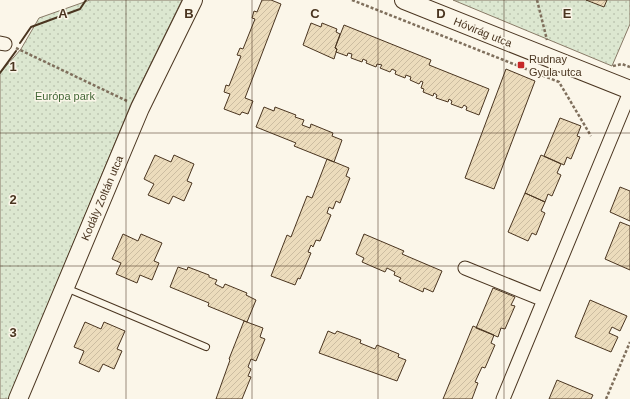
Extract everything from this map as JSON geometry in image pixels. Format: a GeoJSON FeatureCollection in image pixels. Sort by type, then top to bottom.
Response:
{"type":"FeatureCollection","features":[{"type":"Feature","properties":{"kind":"street","name":"Kodály Zoltán utca"},"geometry":{"type":"LineString","coordinates":[[18,399],[140,108],[193,0]]}},
{"type":"Feature","properties":{"kind":"street","name":"Hóvirág utca"},"geometry":{"type":"LineString","coordinates":[[404,0],[630,91]]}},
{"type":"Feature","properties":{"kind":"street"},"geometry":{"type":"LineString","coordinates":[[503,399],[630,91]]}},
{"type":"Feature","properties":{"kind":"street"},"geometry":{"type":"LineString","coordinates":[[465,268],[544,300]]}},
{"type":"Feature","properties":{"kind":"lane"},"geometry":{"type":"LineString","coordinates":[[65,287],[206,347]]}},
{"type":"Feature","properties":{"kind":"path"},"geometry":{"type":"LineString","coordinates":[[352,0],[559,82],[591,136]]}},
{"type":"Feature","properties":{"kind":"path"},"geometry":{"type":"LineString","coordinates":[[536,0],[548,43]]}},
{"type":"Feature","properties":{"kind":"path"},"geometry":{"type":"LineString","coordinates":[[2,44],[21,49],[140,108]]}},
{"type":"Feature","properties":{"kind":"path"},"geometry":{"type":"LineString","coordinates":[[606,399],[630,342]]}},
{"type":"Feature","properties":{"kind":"green space","name":"Európa park"},"geometry":{"type":"Polygon","coordinates":[[[90,0],[182,0],[131,104],[9,399],[0,399],[0,73],[21,49],[39,18],[90,0]]]}},
{"type":"Feature","properties":{"kind":"green space"},"geometry":{"type":"Polygon","coordinates":[[[453,0],[630,0],[630,24],[612,66],[453,0]]]}},
{"type":"Feature","properties":{"kind":"building"},"geometry":{"type":"Polygon","coordinates":[[[262,0],[271,0],[281,4],[245,98],[253,101],[248,114],[242,112],[240,115],[224,109],[230,94],[224,92],[226,85],[229,86],[241,56],[237,55],[240,48],[243,49],[255,19],[252,18],[254,11],[257,12],[262,0]]]}},
{"type":"Feature","properties":{"kind":"building"},"geometry":{"type":"Polygon","coordinates":[[[586,0],[607,0],[604,7],[586,0]]]}},
{"type":"Feature","properties":{"kind":"building"},"geometry":{"type":"Polygon","coordinates":[[[311,23],[321,27],[322,23],[337,29],[336,32],[340,34],[335,48],[337,49],[334,59],[303,45],[311,23]]]}},
{"type":"Feature","properties":{"kind":"building"},"geometry":{"type":"Polygon","coordinates":[[[344,25],[431,60],[429,65],[489,89],[479,115],[466,110],[467,107],[464,105],[462,108],[451,104],[452,101],[449,99],[448,102],[436,98],[437,95],[434,93],[433,96],[423,92],[424,89],[421,88],[423,82],[421,81],[419,84],[410,80],[411,77],[406,75],[405,78],[395,74],[396,71],[392,69],[390,72],[380,68],[382,65],[377,64],[376,67],[366,63],[367,61],[363,59],[362,62],[351,58],[352,54],[348,53],[347,56],[336,52],[337,49],[335,48],[344,25]]]}},
{"type":"Feature","properties":{"kind":"building"},"geometry":{"type":"Polygon","coordinates":[[[506,69],[535,81],[494,189],[465,178],[506,69]]]}},
{"type":"Feature","properties":{"kind":"building"},"geometry":{"type":"Polygon","coordinates":[[[264,107],[274,111],[275,107],[296,115],[295,117],[304,120],[302,125],[310,128],[311,124],[333,133],[332,136],[342,140],[334,162],[294,146],[296,143],[256,127],[264,107]]]}},
{"type":"Feature","properties":{"kind":"building"},"geometry":{"type":"Polygon","coordinates":[[[560,118],[581,126],[577,136],[580,137],[571,159],[567,157],[564,165],[544,156],[560,118]]]}},
{"type":"Feature","properties":{"kind":"building"},"geometry":{"type":"Polygon","coordinates":[[[155,155],[171,162],[174,155],[194,164],[187,181],[192,183],[184,201],[173,196],[169,204],[148,195],[154,184],[144,179],[155,155]]]}},
{"type":"Feature","properties":{"kind":"building"},"geometry":{"type":"Polygon","coordinates":[[[541,155],[561,164],[557,173],[561,175],[552,196],[548,194],[545,202],[525,193],[541,155]]]}},
{"type":"Feature","properties":{"kind":"building"},"geometry":{"type":"Polygon","coordinates":[[[327,159],[349,168],[346,176],[350,178],[340,203],[336,201],[333,209],[329,207],[327,213],[331,215],[320,241],[316,240],[313,247],[311,245],[308,252],[311,253],[300,279],[298,278],[295,285],[271,276],[287,235],[291,237],[307,196],[312,198],[327,159]]]}},
{"type":"Feature","properties":{"kind":"building"},"geometry":{"type":"Polygon","coordinates":[[[620,187],[630,191],[630,221],[610,212],[620,187]]]}},
{"type":"Feature","properties":{"kind":"building"},"geometry":{"type":"Polygon","coordinates":[[[525,193],[545,202],[541,211],[545,213],[536,235],[532,233],[528,241],[508,232],[525,193]]]}},
{"type":"Feature","properties":{"kind":"building"},"geometry":{"type":"Polygon","coordinates":[[[620,222],[630,226],[630,270],[605,259],[620,222]]]}},
{"type":"Feature","properties":{"kind":"building"},"geometry":{"type":"Polygon","coordinates":[[[123,234],[138,241],[141,234],[162,243],[154,261],[159,263],[152,280],[140,275],[137,283],[116,274],[121,263],[112,259],[123,234]]]}},
{"type":"Feature","properties":{"kind":"building"},"geometry":{"type":"Polygon","coordinates":[[[364,234],[404,251],[402,254],[442,271],[433,292],[424,288],[423,292],[399,281],[401,278],[394,275],[395,272],[387,268],[385,272],[362,262],[364,258],[356,254],[364,234]]]}},
{"type":"Feature","properties":{"kind":"building"},"geometry":{"type":"Polygon","coordinates":[[[178,267],[187,270],[188,267],[209,275],[209,277],[217,280],[215,284],[223,288],[225,284],[247,293],[246,295],[256,300],[247,322],[208,306],[209,303],[170,287],[178,267]]]}},
{"type":"Feature","properties":{"kind":"building"},"geometry":{"type":"Polygon","coordinates":[[[493,288],[515,297],[511,305],[515,306],[505,329],[501,328],[498,337],[476,328],[493,288]]]}},
{"type":"Feature","properties":{"kind":"building"},"geometry":{"type":"Polygon","coordinates":[[[590,300],[627,316],[620,331],[612,327],[609,333],[618,337],[611,352],[575,337],[590,300]]]}},
{"type":"Feature","properties":{"kind":"building"},"geometry":{"type":"Polygon","coordinates":[[[244,321],[263,328],[260,337],[265,339],[256,361],[251,359],[248,367],[251,369],[248,376],[251,377],[242,399],[216,399],[230,360],[229,359],[244,321]]]}},
{"type":"Feature","properties":{"kind":"building"},"geometry":{"type":"Polygon","coordinates":[[[85,322],[101,329],[104,322],[125,331],[117,349],[122,351],[114,369],[103,364],[99,372],[79,363],[84,351],[74,347],[85,322]]]}},
{"type":"Feature","properties":{"kind":"building"},"geometry":{"type":"Polygon","coordinates":[[[473,326],[494,335],[491,343],[495,345],[485,368],[482,367],[475,382],[478,383],[472,399],[443,399],[473,326]]]}},
{"type":"Feature","properties":{"kind":"building"},"geometry":{"type":"Polygon","coordinates":[[[328,331],[335,334],[337,331],[361,340],[360,343],[375,349],[377,345],[399,354],[398,357],[406,360],[397,381],[319,353],[328,331]]]}},
{"type":"Feature","properties":{"kind":"building"},"geometry":{"type":"Polygon","coordinates":[[[557,380],[593,395],[591,399],[549,399],[557,380]]]}},
{"type":"Feature","properties":{"kind":"wall"},"geometry":{"type":"LineString","coordinates":[[20,43],[31,27],[80,9],[86,0]]}},
{"type":"Feature","properties":{"kind":"wall"},"geometry":{"type":"LineString","coordinates":[[0,73],[16,51]]}},
{"type":"Feature","properties":{"kind":"place","name":"Rudnay Gyula utca"},"geometry":{"type":"Point","coordinates":[521,65]}}]}
